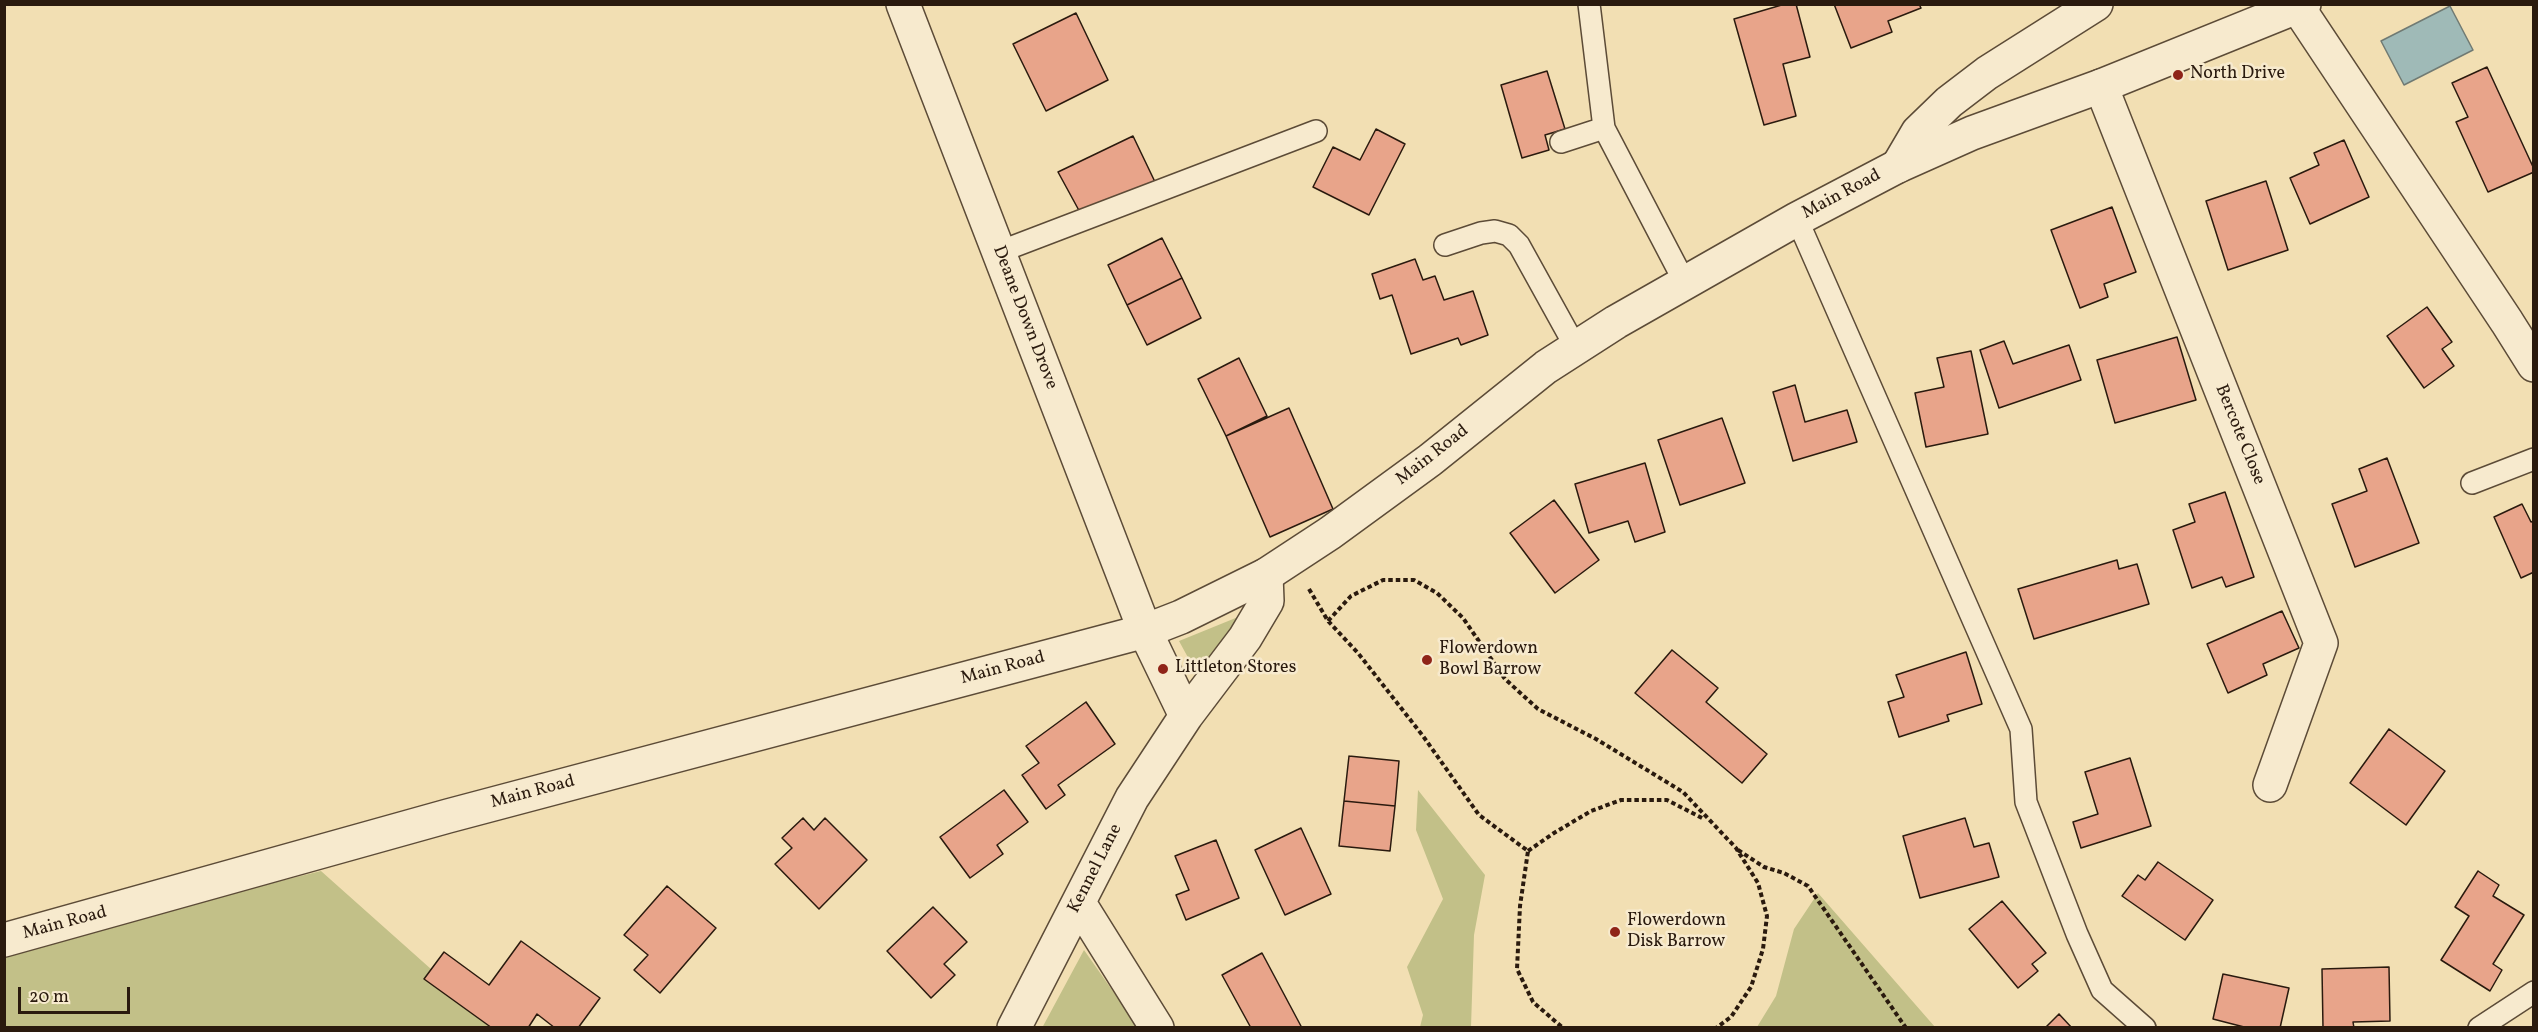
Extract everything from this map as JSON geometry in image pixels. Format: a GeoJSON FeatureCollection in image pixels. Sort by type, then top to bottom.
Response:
{"type":"FeatureCollection","features":[{"type":"Feature","properties":{"kind":"street","name":"Deane Down Drove"},"geometry":{"type":"LineString","coordinates":[[903,4],[1145,631]]}},
{"type":"Feature","properties":{"kind":"street","name":"Main Road"},"geometry":{"type":"LineString","coordinates":[[1898,166],[1918,132],[1949,102],[1987,73],[2096,4]]}},
{"type":"Feature","properties":{"kind":"street","name":"Main Road"},"geometry":{"type":"LineString","coordinates":[[4,940],[448,816],[1145,631],[1181,617],[1266,575],[1330,533],[1430,460],[1546,367],[1797,219],[1898,166],[1972,133],[2101,86],[2301,5]]}},
{"type":"Feature","properties":{"kind":"street"},"geometry":{"type":"LineString","coordinates":[[2301,5],[2534,365]]}},
{"type":"Feature","properties":{"kind":"street","name":"Bercote Close"},"geometry":{"type":"LineString","coordinates":[[2101,86],[2321,643],[2270,785]]}},
{"type":"Feature","properties":{"kind":"street","name":"Kennel Lane"},"geometry":{"type":"LineString","coordinates":[[1014,1028],[1132,798],[1186,716],[1245,638],[1267,601],[1266,575]]}},
{"type":"Feature","properties":{"kind":"street"},"geometry":{"type":"LineString","coordinates":[[1145,631],[1186,716]]}},
{"type":"Feature","properties":{"kind":"street"},"geometry":{"type":"LineString","coordinates":[[1079,903],[1157,1028]]}},
{"type":"Feature","properties":{"kind":"lane"},"geometry":{"type":"LineString","coordinates":[[1589,4],[1605,128],[1685,283]]}},
{"type":"Feature","properties":{"kind":"lane"},"geometry":{"type":"LineString","coordinates":[[1561,142],[1605,128]]}},
{"type":"Feature","properties":{"kind":"lane"},"geometry":{"type":"LineString","coordinates":[[999,252],[1316,131]]}},
{"type":"Feature","properties":{"kind":"lane"},"geometry":{"type":"LineString","coordinates":[[1797,219],[2021,729],[2026,802],[2081,943],[2102,990],[2145,1028]]}},
{"type":"Feature","properties":{"kind":"lane"},"geometry":{"type":"LineString","coordinates":[[1445,245],[1481,233],[1495,231],[1509,235],[1519,245],[1576,348]]}},
{"type":"Feature","properties":{"kind":"lane"},"geometry":{"type":"LineString","coordinates":[[2472,483],[2534,459]]}},
{"type":"Feature","properties":{"kind":"lane"},"geometry":{"type":"LineString","coordinates":[[2479,1028],[2534,992]]}},
{"type":"Feature","properties":{"kind":"path"},"geometry":{"type":"LineString","coordinates":[[1528,851],[1479,815],[1416,727],[1358,652],[1328,621],[1352,596],[1383,580],[1414,580],[1437,593],[1463,618],[1505,679],[1538,709],[1596,739],[1683,792],[1707,820],[1736,848],[1764,867],[1784,873],[1808,886],[1906,1028]]}},
{"type":"Feature","properties":{"kind":"path"},"geometry":{"type":"LineString","coordinates":[[1563,1028],[1533,1002],[1517,969],[1520,906],[1528,851],[1591,812],[1621,800],[1667,800],[1707,820]]}},
{"type":"Feature","properties":{"kind":"path"},"geometry":{"type":"LineString","coordinates":[[1716,1028],[1731,1017],[1751,987],[1763,949],[1767,916],[1758,883],[1736,848]]}},
{"type":"Feature","properties":{"kind":"shaded area"},"geometry":{"type":"Polygon","coordinates":[[[1243,615],[1197,674],[1179,641],[1243,615]]]}},
{"type":"Feature","properties":{"kind":"shaded area"},"geometry":{"type":"Polygon","coordinates":[[[1418,790],[1485,875],[1474,935],[1471,1027],[1420,1027],[1423,1015],[1407,967],[1443,899],[1416,830],[1418,790]]]}},
{"type":"Feature","properties":{"kind":"shaded area"},"geometry":{"type":"Polygon","coordinates":[[[321,871],[496,1027],[5,1027],[4,949],[321,871]]]}},
{"type":"Feature","properties":{"kind":"shaded area"},"geometry":{"type":"Polygon","coordinates":[[[1818,893],[1935,1027],[1757,1027],[1776,996],[1794,929],[1818,893]]]}},
{"type":"Feature","properties":{"kind":"shaded area"},"geometry":{"type":"Polygon","coordinates":[[[1084,950],[1138,1027],[1042,1028],[1084,950]]]}},
{"type":"Feature","properties":{"kind":"water"},"geometry":{"type":"Polygon","coordinates":[[[2450,6],[2473,50],[2404,85],[2381,41],[2450,6]]]}},
{"type":"Feature","properties":{"kind":"building"},"geometry":{"type":"Polygon","coordinates":[[[1785,4],[1796,4],[1810,57],[1783,64],[1796,116],[1764,125],[1734,19],[1785,4]]]}},
{"type":"Feature","properties":{"kind":"building"},"geometry":{"type":"Polygon","coordinates":[[[1834,4],[1919,4],[1921,8],[1888,21],[1892,32],[1851,48],[1834,4]]]}},
{"type":"Feature","properties":{"kind":"building"},"geometry":{"type":"Polygon","coordinates":[[[1076,13],[1108,80],[1046,111],[1013,44],[1076,13]]]}},
{"type":"Feature","properties":{"kind":"building"},"geometry":{"type":"Polygon","coordinates":[[[2487,67],[2534,169],[2534,172],[2488,192],[2456,122],[2468,117],[2452,83],[2487,67]]]}},
{"type":"Feature","properties":{"kind":"building"},"geometry":{"type":"Polygon","coordinates":[[[1547,71],[1565,129],[1545,135],[1549,150],[1522,158],[1501,85],[1547,71]]]}},
{"type":"Feature","properties":{"kind":"building"},"geometry":{"type":"Polygon","coordinates":[[[1376,129],[1405,144],[1369,215],[1313,187],[1333,147],[1360,160],[1376,129]]]}},
{"type":"Feature","properties":{"kind":"building"},"geometry":{"type":"Polygon","coordinates":[[[1133,136],[1156,184],[1082,216],[1058,172],[1133,136]]]}},
{"type":"Feature","properties":{"kind":"building"},"geometry":{"type":"Polygon","coordinates":[[[2344,140],[2369,197],[2310,224],[2290,178],[2319,165],[2314,153],[2344,140]]]}},
{"type":"Feature","properties":{"kind":"building"},"geometry":{"type":"Polygon","coordinates":[[[2266,181],[2288,250],[2228,270],[2206,201],[2266,181]]]}},
{"type":"Feature","properties":{"kind":"building"},"geometry":{"type":"Polygon","coordinates":[[[2112,207],[2136,272],[2104,284],[2108,297],[2080,308],[2051,230],[2112,207]]]}},
{"type":"Feature","properties":{"kind":"building"},"geometry":{"type":"Polygon","coordinates":[[[1162,238],[1182,278],[1127,305],[1108,265],[1162,238]]]}},
{"type":"Feature","properties":{"kind":"building"},"geometry":{"type":"Polygon","coordinates":[[[1415,259],[1423,280],[1435,276],[1444,300],[1473,291],[1488,335],[1461,345],[1458,338],[1411,354],[1392,295],[1380,299],[1372,274],[1415,259]]]}},
{"type":"Feature","properties":{"kind":"building"},"geometry":{"type":"Polygon","coordinates":[[[1182,278],[1201,318],[1147,345],[1127,305],[1182,278]]]}},
{"type":"Feature","properties":{"kind":"building"},"geometry":{"type":"Polygon","coordinates":[[[2427,307],[2452,342],[2442,349],[2454,366],[2424,388],[2387,336],[2427,307]]]}},
{"type":"Feature","properties":{"kind":"building"},"geometry":{"type":"Polygon","coordinates":[[[2177,337],[2196,400],[2115,423],[2097,360],[2177,337]]]}},
{"type":"Feature","properties":{"kind":"building"},"geometry":{"type":"Polygon","coordinates":[[[2004,341],[2013,364],[2069,345],[2081,380],[1999,408],[1980,350],[2004,341]]]}},
{"type":"Feature","properties":{"kind":"building"},"geometry":{"type":"Polygon","coordinates":[[[1971,351],[1988,434],[1926,447],[1915,393],[1944,387],[1937,358],[1971,351]]]}},
{"type":"Feature","properties":{"kind":"building"},"geometry":{"type":"Polygon","coordinates":[[[1239,358],[1267,416],[1226,436],[1198,379],[1239,358]]]}},
{"type":"Feature","properties":{"kind":"building"},"geometry":{"type":"Polygon","coordinates":[[[1795,385],[1805,422],[1847,410],[1857,442],[1793,461],[1773,392],[1795,385]]]}},
{"type":"Feature","properties":{"kind":"building"},"geometry":{"type":"Polygon","coordinates":[[[1289,408],[1333,509],[1270,537],[1226,436],[1289,408]]]}},
{"type":"Feature","properties":{"kind":"building"},"geometry":{"type":"Polygon","coordinates":[[[1722,418],[1745,483],[1680,505],[1658,440],[1722,418]]]}},
{"type":"Feature","properties":{"kind":"building"},"geometry":{"type":"Polygon","coordinates":[[[2387,458],[2419,543],[2355,567],[2332,504],[2367,491],[2359,469],[2387,458]]]}},
{"type":"Feature","properties":{"kind":"building"},"geometry":{"type":"Polygon","coordinates":[[[1645,463],[1665,532],[1635,542],[1628,521],[1589,533],[1575,484],[1645,463]]]}},
{"type":"Feature","properties":{"kind":"building"},"geometry":{"type":"Polygon","coordinates":[[[2225,492],[2254,577],[2226,587],[2222,577],[2192,588],[2173,530],[2195,522],[2189,504],[2225,492]]]}},
{"type":"Feature","properties":{"kind":"building"},"geometry":{"type":"Polygon","coordinates":[[[1554,500],[1599,560],[1555,593],[1510,533],[1554,500]]]}},
{"type":"Feature","properties":{"kind":"building"},"geometry":{"type":"Polygon","coordinates":[[[2522,504],[2531,522],[2534,521],[2534,572],[2521,578],[2494,517],[2522,504]]]}},
{"type":"Feature","properties":{"kind":"building"},"geometry":{"type":"Polygon","coordinates":[[[2117,560],[2119,569],[2137,564],[2149,604],[2034,639],[2018,589],[2117,560]]]}},
{"type":"Feature","properties":{"kind":"building"},"geometry":{"type":"Polygon","coordinates":[[[2282,611],[2299,648],[2263,664],[2267,675],[2228,693],[2207,644],[2282,611]]]}},
{"type":"Feature","properties":{"kind":"building"},"geometry":{"type":"Polygon","coordinates":[[[1672,650],[1718,688],[1706,702],[1767,754],[1742,783],[1635,693],[1672,650]]]}},
{"type":"Feature","properties":{"kind":"building"},"geometry":{"type":"Polygon","coordinates":[[[1966,652],[1982,704],[1947,715],[1949,721],[1899,737],[1888,702],[1904,697],[1896,675],[1966,652]]]}},
{"type":"Feature","properties":{"kind":"building"},"geometry":{"type":"Polygon","coordinates":[[[1086,702],[1115,744],[1058,785],[1065,795],[1046,809],[1022,775],[1039,763],[1026,746],[1086,702]]]}},
{"type":"Feature","properties":{"kind":"building"},"geometry":{"type":"Polygon","coordinates":[[[2389,729],[2445,771],[2406,825],[2350,783],[2389,729]]]}},
{"type":"Feature","properties":{"kind":"building"},"geometry":{"type":"Polygon","coordinates":[[[1349,756],[1399,761],[1395,806],[1344,801],[1349,756]]]}},
{"type":"Feature","properties":{"kind":"building"},"geometry":{"type":"Polygon","coordinates":[[[2130,758],[2151,826],[2081,848],[2073,822],[2098,814],[2085,772],[2130,758]]]}},
{"type":"Feature","properties":{"kind":"building"},"geometry":{"type":"Polygon","coordinates":[[[1004,790],[1028,822],[997,845],[1003,854],[970,878],[940,837],[1004,790]]]}},
{"type":"Feature","properties":{"kind":"building"},"geometry":{"type":"Polygon","coordinates":[[[1344,801],[1395,806],[1390,851],[1339,846],[1344,801]]]}},
{"type":"Feature","properties":{"kind":"building"},"geometry":{"type":"Polygon","coordinates":[[[803,818],[814,830],[825,818],[867,860],[819,909],[775,864],[792,848],[782,838],[803,818]]]}},
{"type":"Feature","properties":{"kind":"building"},"geometry":{"type":"Polygon","coordinates":[[[1965,818],[1974,847],[1989,843],[1999,877],[1920,898],[1903,836],[1965,818]]]}},
{"type":"Feature","properties":{"kind":"building"},"geometry":{"type":"Polygon","coordinates":[[[1301,828],[1331,894],[1285,915],[1255,850],[1301,828]]]}},
{"type":"Feature","properties":{"kind":"building"},"geometry":{"type":"Polygon","coordinates":[[[1216,840],[1239,898],[1186,920],[1176,895],[1189,890],[1175,856],[1216,840]]]}},
{"type":"Feature","properties":{"kind":"building"},"geometry":{"type":"Polygon","coordinates":[[[2158,862],[2213,900],[2185,940],[2122,896],[2138,875],[2145,880],[2158,862]]]}},
{"type":"Feature","properties":{"kind":"building"},"geometry":{"type":"Polygon","coordinates":[[[2478,871],[2499,885],[2493,896],[2524,915],[2493,964],[2502,970],[2490,991],[2441,960],[2469,916],[2455,907],[2478,871]]]}},
{"type":"Feature","properties":{"kind":"building"},"geometry":{"type":"Polygon","coordinates":[[[667,886],[716,928],[660,993],[634,970],[648,955],[624,935],[667,886]]]}},
{"type":"Feature","properties":{"kind":"building"},"geometry":{"type":"Polygon","coordinates":[[[2002,901],[2046,953],[2032,964],[2038,971],[2018,988],[1969,929],[2002,901]]]}},
{"type":"Feature","properties":{"kind":"building"},"geometry":{"type":"Polygon","coordinates":[[[933,907],[967,942],[944,964],[955,975],[931,998],[887,951],[933,907]]]}},
{"type":"Feature","properties":{"kind":"building"},"geometry":{"type":"Polygon","coordinates":[[[521,941],[600,998],[578,1028],[555,1028],[537,1014],[528,1028],[492,1028],[424,979],[444,952],[489,985],[521,941]]]}},
{"type":"Feature","properties":{"kind":"building"},"geometry":{"type":"Polygon","coordinates":[[[1262,953],[1302,1028],[1251,1028],[1222,975],[1262,953]]]}},
{"type":"Feature","properties":{"kind":"building"},"geometry":{"type":"Polygon","coordinates":[[[2389,967],[2390,1021],[2353,1022],[2354,1028],[2323,1028],[2322,969],[2389,967]]]}},
{"type":"Feature","properties":{"kind":"building"},"geometry":{"type":"Polygon","coordinates":[[[2223,974],[2289,988],[2280,1028],[2248,1028],[2213,1019],[2223,974]]]}},
{"type":"Feature","properties":{"kind":"building"},"geometry":{"type":"Polygon","coordinates":[[[2059,1014],[2072,1028],[2045,1028],[2059,1014]]]}},
{"type":"Feature","properties":{"kind":"place","name":"North Drive"},"geometry":{"type":"Point","coordinates":[2178,75]}},
{"type":"Feature","properties":{"kind":"place","name":"Flowerdown Bowl Barrow"},"geometry":{"type":"Point","coordinates":[1427,660]}},
{"type":"Feature","properties":{"kind":"place","name":"Littleton Stores"},"geometry":{"type":"Point","coordinates":[1163,669]}},
{"type":"Feature","properties":{"kind":"place","name":"Flowerdown Disk Barrow"},"geometry":{"type":"Point","coordinates":[1615,932]}}]}
